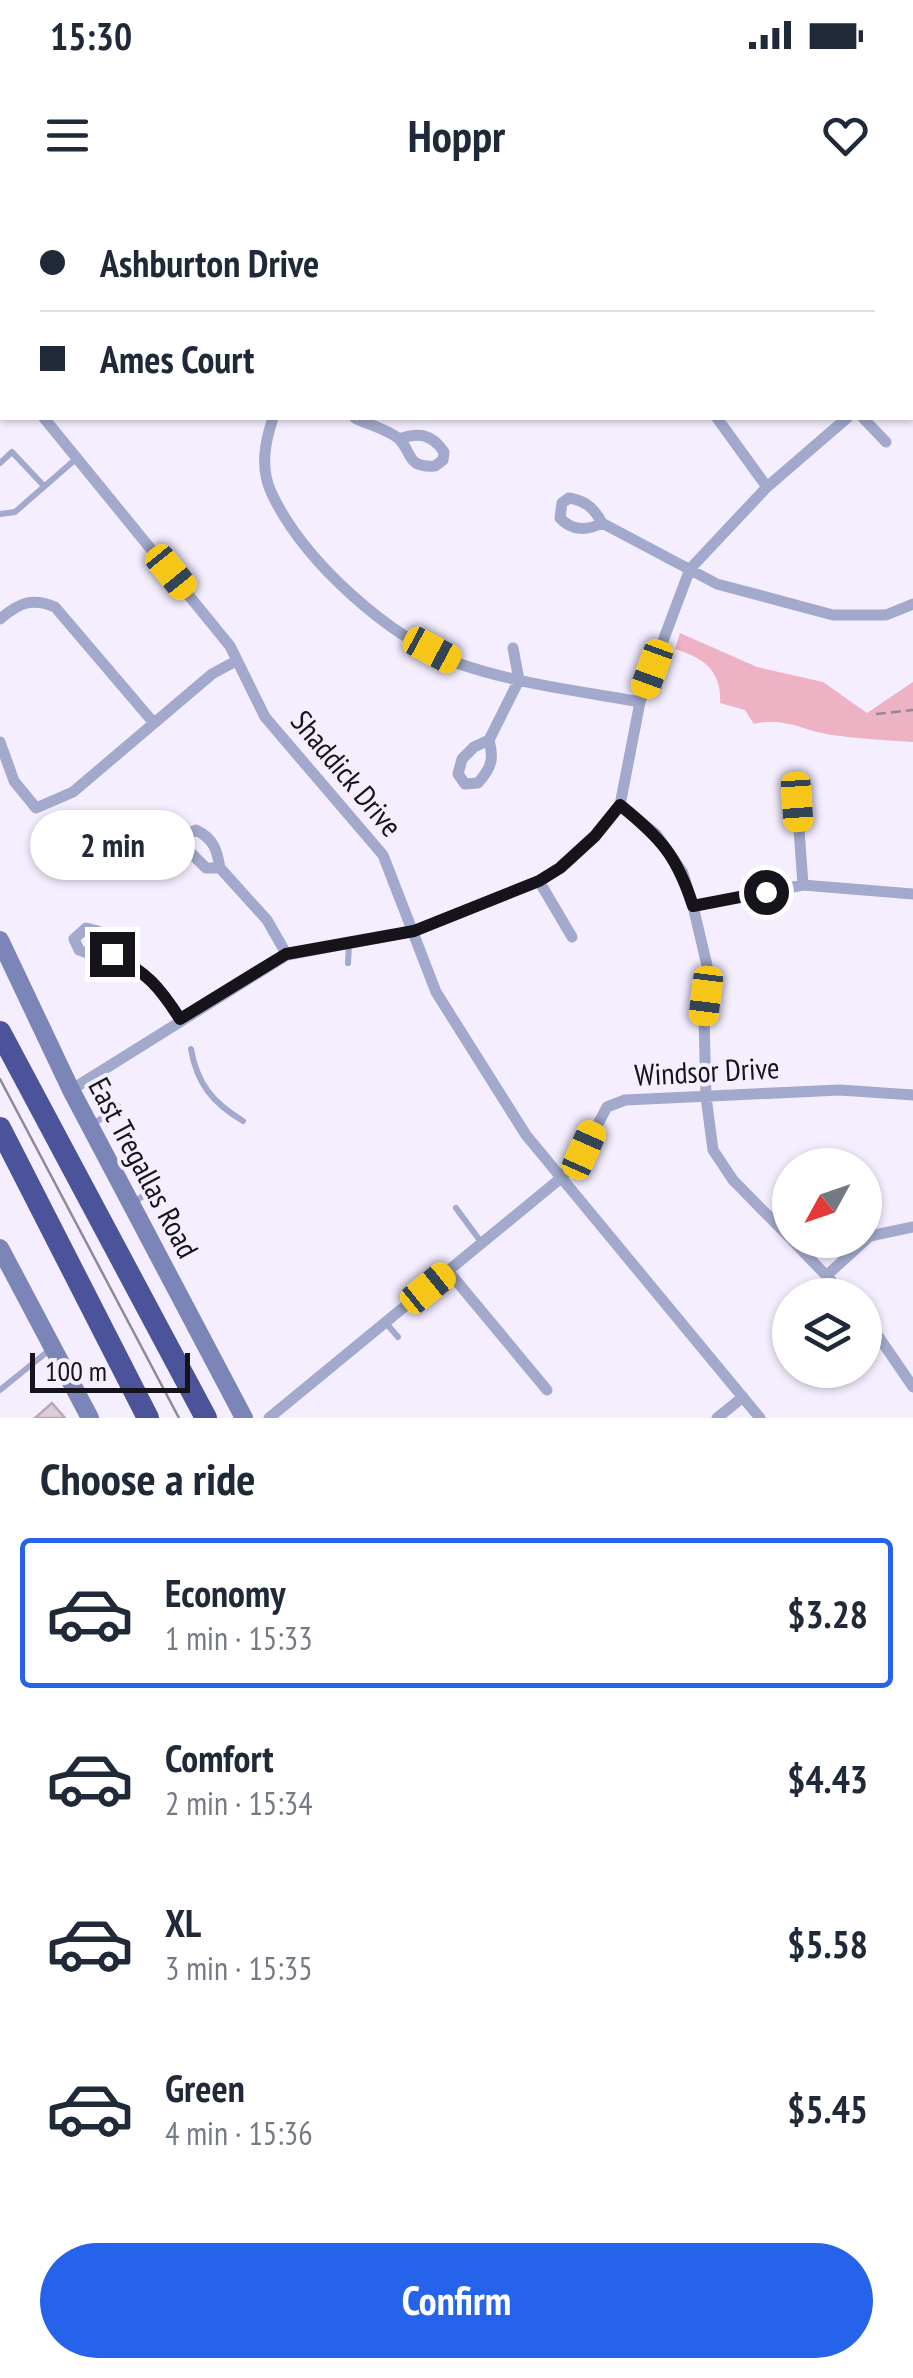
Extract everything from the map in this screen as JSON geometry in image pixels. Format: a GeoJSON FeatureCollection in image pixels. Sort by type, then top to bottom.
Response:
{"type":"FeatureCollection","features":[{"type":"Feature","properties":{"kind":"highway"},"geometry":{"type":"LineString","coordinates":[[0,1032],[206,1418]]}},
{"type":"Feature","properties":{"kind":"highway"},"geometry":{"type":"LineString","coordinates":[[0,1128],[148,1418]]}},
{"type":"Feature","properties":{"kind":"street","name":"Shaddick Drive"},"geometry":{"type":"LineString","coordinates":[[48,420],[218,630],[265,718],[383,855],[436,992],[526,1136],[760,1418]]}},
{"type":"Feature","properties":{"kind":"street"},"geometry":{"type":"LineString","coordinates":[[272,420],[263,450],[270,490],[295,530],[366,608],[458,663],[518,680],[640,702]]}},
{"type":"Feature","properties":{"kind":"street"},"geometry":{"type":"LineString","coordinates":[[358,420],[400,440]]}},
{"type":"Feature","properties":{"kind":"street"},"geometry":{"type":"LineString","coordinates":[[718,420],[767,487]]}},
{"type":"Feature","properties":{"kind":"street"},"geometry":{"type":"LineString","coordinates":[[71,1090],[286,954],[414,931],[539,881],[560,868],[595,836],[620,805],[640,702],[690,569],[767,487],[845,420]]}},
{"type":"Feature","properties":{"kind":"street"},"geometry":{"type":"LineString","coordinates":[[865,420],[886,442]]}},
{"type":"Feature","properties":{"kind":"street"},"geometry":{"type":"LineString","coordinates":[[602,523],[717,584],[833,615],[886,616],[913,604]]}},
{"type":"Feature","properties":{"kind":"street"},"geometry":{"type":"LineString","coordinates":[[0,619],[33,600],[55,608],[153,722]]}},
{"type":"Feature","properties":{"kind":"street"},"geometry":{"type":"LineString","coordinates":[[489,740],[518,680],[513,648]]}},
{"type":"Feature","properties":{"kind":"street"},"geometry":{"type":"LineString","coordinates":[[0,742],[14,780],[36,808],[73,792],[212,674],[236,661]]}},
{"type":"Feature","properties":{"kind":"street"},"geometry":{"type":"LineString","coordinates":[[797,802],[802,885]]}},
{"type":"Feature","properties":{"kind":"street"},"geometry":{"type":"LineString","coordinates":[[620,805],[656,834],[683,873],[709,974],[704,1017],[706,1097],[713,1150],[733,1180],[772,1220]]}},
{"type":"Feature","properties":{"kind":"street"},"geometry":{"type":"LineString","coordinates":[[220,868],[267,920],[286,954]]}},
{"type":"Feature","properties":{"kind":"street"},"geometry":{"type":"LineString","coordinates":[[539,881],[572,937]]}},
{"type":"Feature","properties":{"kind":"street"},"geometry":{"type":"LineString","coordinates":[[693,906],[802,885],[913,894]]}},
{"type":"Feature","properties":{"kind":"street","name":"East Tregallas Road"},"geometry":{"type":"LineString","coordinates":[[0,940],[71,1090],[244,1418]]}},
{"type":"Feature","properties":{"kind":"street"},"geometry":{"type":"LineString","coordinates":[[112,954],[142,970],[160,987],[180,1019]]}},
{"type":"Feature","properties":{"kind":"street","name":"Windsor Drive"},"geometry":{"type":"LineString","coordinates":[[269,1418],[562,1178],[584,1150],[607,1108],[625,1100],[840,1090],[913,1095]]}},
{"type":"Feature","properties":{"kind":"street"},"geometry":{"type":"LineString","coordinates":[[826,1275],[870,1236],[913,1227]]}},
{"type":"Feature","properties":{"kind":"street"},"geometry":{"type":"LineString","coordinates":[[0,1248],[90,1418]]}},
{"type":"Feature","properties":{"kind":"street"},"geometry":{"type":"LineString","coordinates":[[809,1258],[829,1278]]}},
{"type":"Feature","properties":{"kind":"street"},"geometry":{"type":"LineString","coordinates":[[448,1272],[547,1390]]}},
{"type":"Feature","properties":{"kind":"street"},"geometry":{"type":"LineString","coordinates":[[882,1341],[913,1386]]}},
{"type":"Feature","properties":{"kind":"street"},"geometry":{"type":"LineString","coordinates":[[718,1418],[743,1397]]}},
{"type":"Feature","properties":{"kind":"lane"},"geometry":{"type":"LineString","coordinates":[[0,463],[12,452],[44,486]]}},
{"type":"Feature","properties":{"kind":"lane"},"geometry":{"type":"LineString","coordinates":[[0,514],[15,512],[78,458]]}},
{"type":"Feature","properties":{"kind":"lane"},"geometry":{"type":"LineString","coordinates":[[348,964],[349,943]]}},
{"type":"Feature","properties":{"kind":"lane"},"geometry":{"type":"LineString","coordinates":[[191,1049],[207,1094],[243,1121]]}},
{"type":"Feature","properties":{"kind":"lane"},"geometry":{"type":"LineString","coordinates":[[90,1127],[118,1106]]}},
{"type":"Feature","properties":{"kind":"lane"},"geometry":{"type":"LineString","coordinates":[[132,1205],[147,1193]]}},
{"type":"Feature","properties":{"kind":"lane"},"geometry":{"type":"LineString","coordinates":[[456,1208],[482,1242]]}},
{"type":"Feature","properties":{"kind":"lane"},"geometry":{"type":"LineString","coordinates":[[385,1322],[398,1337]]}},
{"type":"Feature","properties":{"kind":"lane"},"geometry":{"type":"LineString","coordinates":[[0,1390],[53,1347]]}},
{"type":"Feature","properties":{"kind":"path"},"geometry":{"type":"LineString","coordinates":[[876,714],[913,710]]}},
{"type":"Feature","properties":{"kind":"shaded area"},"geometry":{"type":"Polygon","coordinates":[[[680,633],[757,667],[823,682],[867,713],[913,682],[913,742],[832,735],[774,722],[754,724],[745,710],[720,703],[718,682],[709,667],[675,649],[680,633]]]}},
{"type":"Feature","properties":{"kind":"building"},"geometry":{"type":"Polygon","coordinates":[[[52,1403],[65,1418],[35,1418],[52,1403]]]}},
{"type":"Feature","properties":{"kind":"tram line"},"geometry":{"type":"LineString","coordinates":[[0,1079],[179,1418]]}},
{"type":"Feature","properties":{"kind":"route"},"geometry":{"type":"LineString","coordinates":[[112,954],[142,970],[160,987],[180,1019],[286,954],[414,931],[539,881],[560,868],[595,836],[620,805],[656,834],[683,873],[693,906],[766,892]]}}]}
